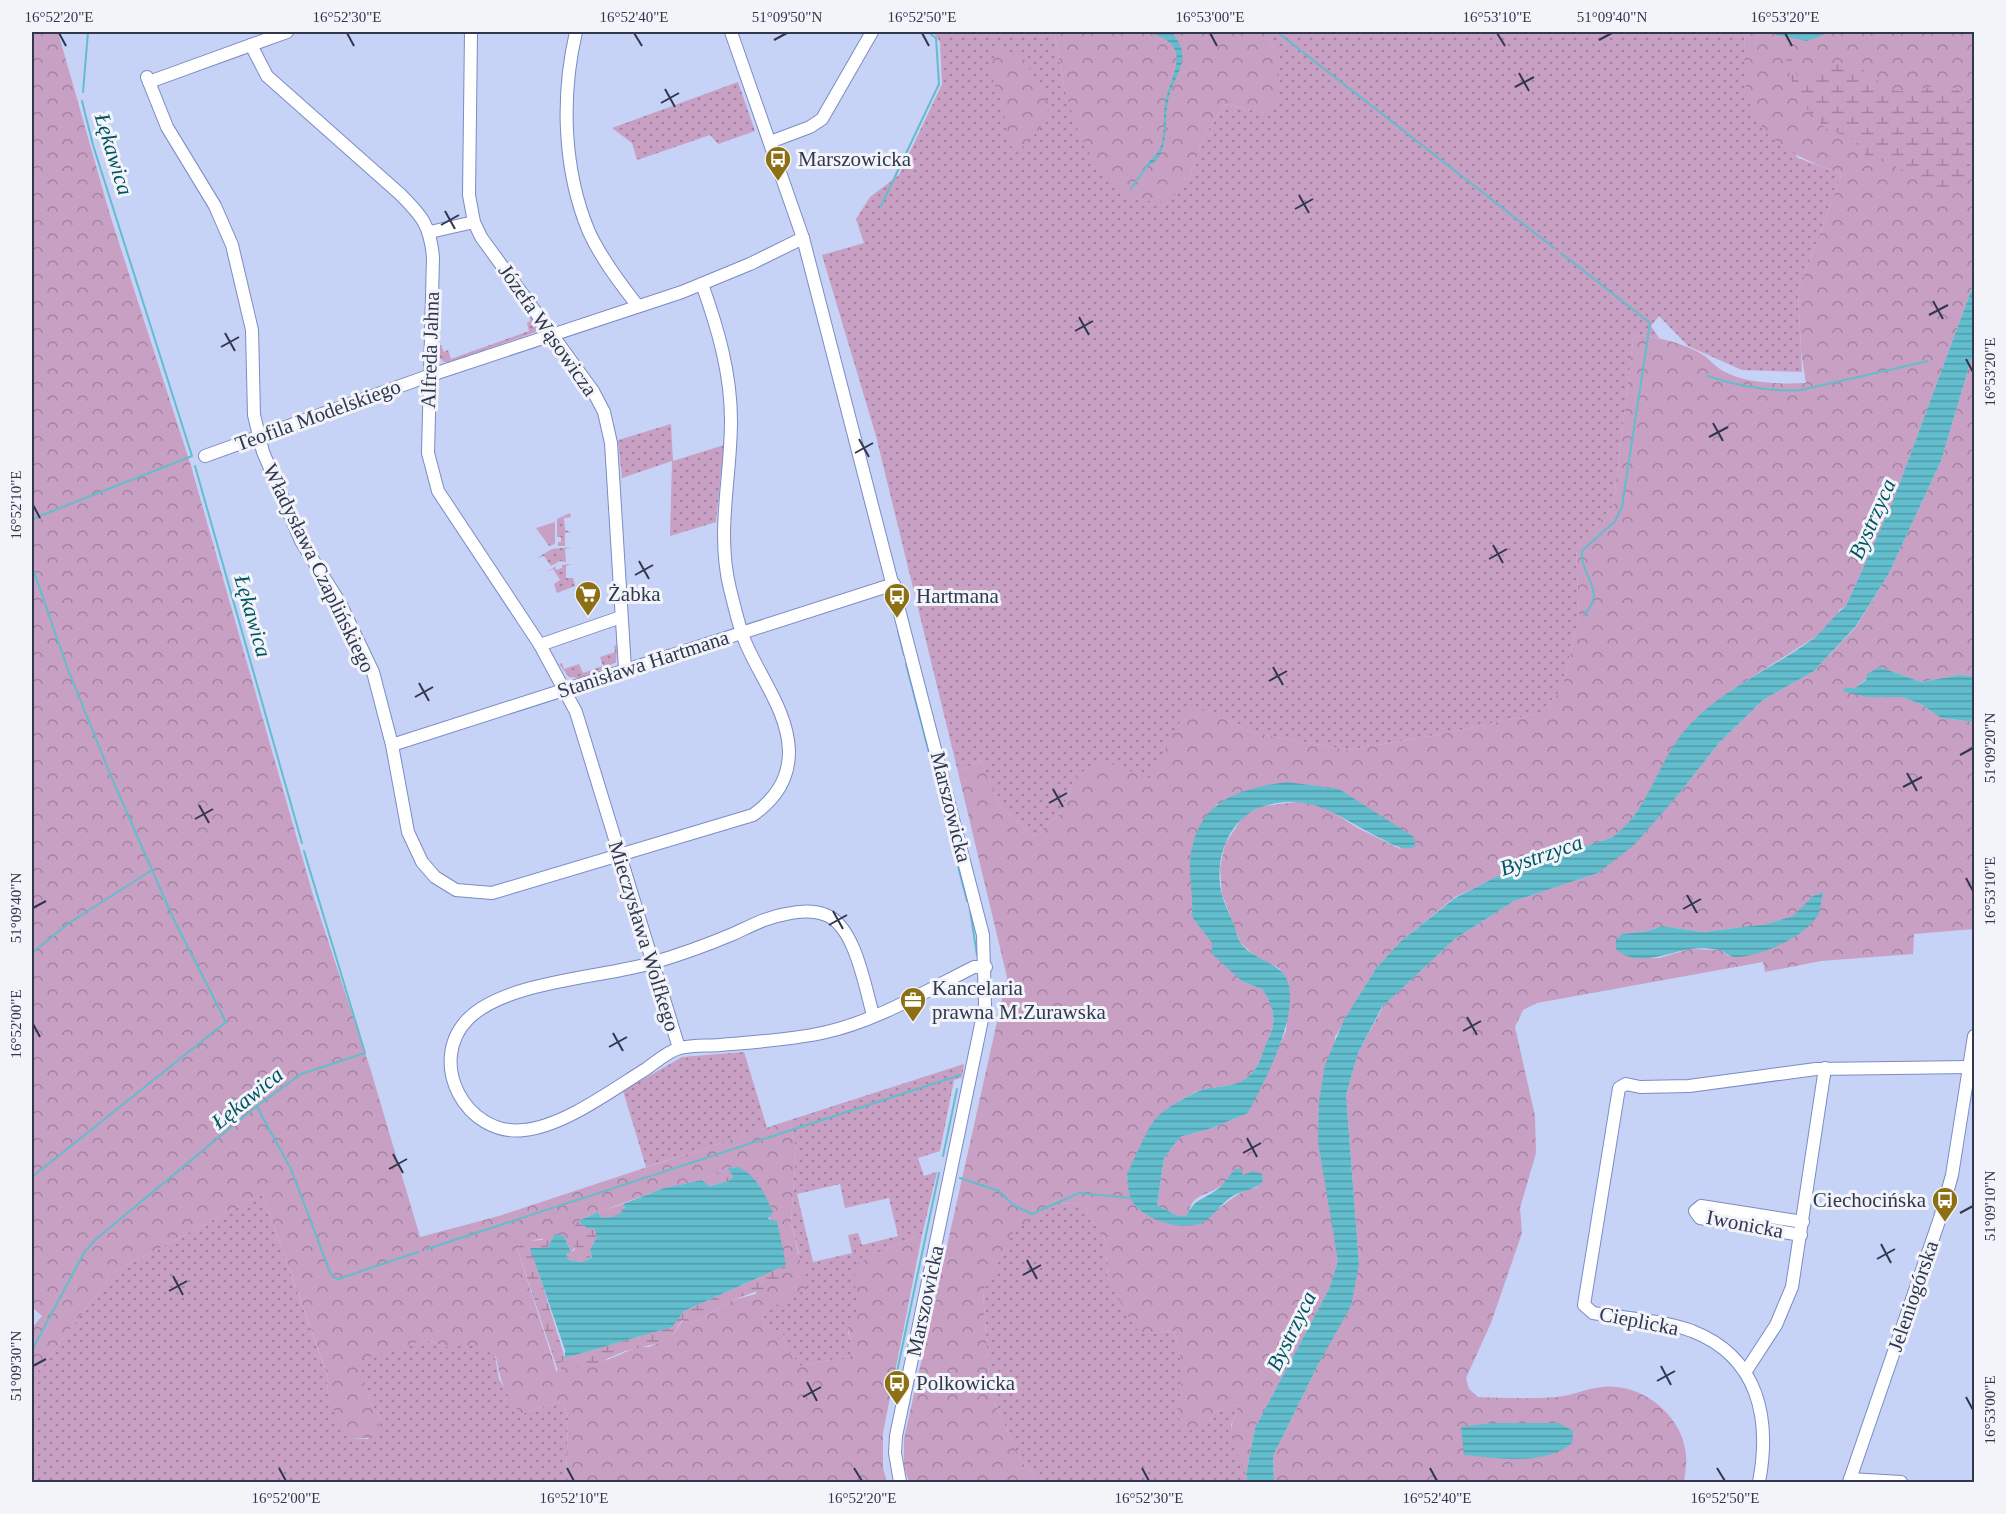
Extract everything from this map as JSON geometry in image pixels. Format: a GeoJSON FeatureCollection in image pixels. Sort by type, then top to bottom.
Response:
{"type":"FeatureCollection","features":[{"type":"Feature","properties":{"kind":"street"},"geometry":{"type":"LineString","coordinates":[[254,40],[287,32]]}},
{"type":"Feature","properties":{"kind":"street","name":"Józefa Wąsowicza"},"geometry":{"type":"LineString","coordinates":[[471,32],[469,195],[474,222],[481,237],[593,392],[606,423],[614,479],[625,669]]}},
{"type":"Feature","properties":{"kind":"street"},"geometry":{"type":"LineString","coordinates":[[576,32],[568,80],[570,165],[577,199],[600,252],[637,305]]}},
{"type":"Feature","properties":{"kind":"street","name":"Marszowicka"},"geometry":{"type":"LineString","coordinates":[[731,32],[803,238],[976,904],[986,967],[986,1005],[896,1436],[895,1454],[900,1482]]}},
{"type":"Feature","properties":{"kind":"street"},"geometry":{"type":"LineString","coordinates":[[770,142],[810,128],[822,119],[872,32]]}},
{"type":"Feature","properties":{"kind":"street","name":"Władysława Czaplińskiego"},"geometry":{"type":"LineString","coordinates":[[254,40],[148,79],[167,127],[215,206],[232,245],[252,330],[254,416],[271,477],[301,541],[358,636],[373,672],[392,745],[408,832],[422,862],[435,878],[450,888],[466,892],[492,892],[753,815],[773,800],[785,779],[789,753],[786,727],[742,631],[730,587],[724,546],[730,392],[723,349],[702,284]]}},
{"type":"Feature","properties":{"kind":"street","name":"Alfreda Jahna"},"geometry":{"type":"LineString","coordinates":[[254,40],[267,76],[400,194],[416,210],[430,232],[433,257],[428,453],[438,491],[540,645],[566,690]]}},
{"type":"Feature","properties":{"kind":"street"},"geometry":{"type":"LineString","coordinates":[[430,232],[474,222]]}},
{"type":"Feature","properties":{"kind":"street","name":"Teofila Modelskiego"},"geometry":{"type":"LineString","coordinates":[[205,456],[431,375],[702,284],[803,238]]}},
{"type":"Feature","properties":{"kind":"street","name":"Stanisława Hartmana"},"geometry":{"type":"LineString","coordinates":[[392,745],[894,584]]}},
{"type":"Feature","properties":{"kind":"street"},"geometry":{"type":"LineString","coordinates":[[540,645],[621,617]]}},
{"type":"Feature","properties":{"kind":"street","name":"Mieczysława Wolfkego"},"geometry":{"type":"LineString","coordinates":[[566,690],[576,712],[651,963],[679,1048],[777,1040],[823,1033],[873,1015],[974,967],[986,967]]}},
{"type":"Feature","properties":{"kind":"street"},"geometry":{"type":"LineString","coordinates":[[679,1048],[582,1108],[526,1130],[505,1130],[481,1120],[466,1107],[453,1082],[451,1057],[455,1038],[462,1026],[479,1010],[536,988],[651,963],[731,935],[764,920],[807,911],[826,915],[839,922],[848,934],[873,1015]]}},
{"type":"Feature","properties":{"kind":"street","name":"Jeleniogórska"},"geometry":{"type":"LineString","coordinates":[[1849,1481],[1940,1218],[1952,1175],[1974,1039]]}},
{"type":"Feature","properties":{"kind":"street"},"geometry":{"type":"LineString","coordinates":[[1746,1371],[1769,1337],[1785,1307],[1792,1287],[1825,1068],[1970,1067]]}},
{"type":"Feature","properties":{"kind":"street","name":"Cieplicka"},"geometry":{"type":"LineString","coordinates":[[1760,1482],[1765,1430],[1759,1404],[1746,1371],[1719,1347],[1699,1334],[1666,1325],[1593,1313],[1584,1305],[1616,1094],[1619,1088],[1626,1084],[1667,1087],[1825,1068]]}},
{"type":"Feature","properties":{"kind":"street","name":"Iwonicka"},"geometry":{"type":"LineString","coordinates":[[1701,1206],[1802,1228],[1700,1218],[1695,1211],[1701,1206]]}},
{"type":"Feature","properties":{"kind":"street"},"geometry":{"type":"LineString","coordinates":[[1849,1481],[1902,1482]]}},
{"type":"Feature","properties":{"kind":"green space"},"geometry":{"type":"Polygon","coordinates":[[[32,32],[58,32],[110,215],[191,466],[313,895],[371,1071],[420,1237],[499,1216],[790,1120],[796,1150],[791,1223],[807,1289],[763,1312],[765,1325],[783,1334],[786,1349],[801,1366],[854,1355],[846,1320],[857,1314],[854,1266],[886,1248],[922,1235],[883,1433],[883,1468],[887,1482],[566,1482],[568,1418],[563,1401],[521,1414],[504,1387],[496,1357],[475,1345],[448,1347],[425,1340],[357,1361],[372,1406],[381,1416],[375,1438],[351,1438],[343,1434],[327,1392],[328,1376],[262,1194],[114,1272],[32,1379],[32,1328],[42,1316],[32,1307],[32,32]],[[738,1167],[727,1168],[702,1180],[664,1188],[578,1221],[576,1245],[571,1252],[564,1236],[533,1240],[517,1248],[557,1373],[561,1360],[565,1358],[575,1367],[610,1359],[637,1347],[649,1347],[672,1336],[683,1320],[691,1324],[733,1300],[756,1294],[771,1220],[738,1167]]]}},
{"type":"Feature","properties":{"kind":"green space"},"geometry":{"type":"Polygon","coordinates":[[[933,32],[1054,32],[1065,91],[1189,180],[1203,138],[1225,104],[1265,113],[1280,58],[1264,32],[1744,32],[1746,88],[1798,158],[1842,174],[1798,292],[1802,372],[1742,370],[1688,346],[1659,316],[1651,326],[1659,338],[1634,334],[1613,506],[1576,548],[1579,617],[1562,689],[1540,713],[1447,733],[1348,750],[1254,733],[1208,710],[1149,779],[1076,775],[1060,814],[1033,836],[999,805],[981,760],[958,772],[876,436],[822,255],[864,243],[856,219],[870,197],[899,175],[942,84],[940,42],[933,32]]]}},
{"type":"Feature","properties":{"kind":"green space"},"geometry":{"type":"Polygon","coordinates":[[[1054,32],[1264,32],[1280,58],[1276,101],[1265,113],[1225,104],[1203,138],[1189,180],[1167,202],[1133,200],[1100,172],[1078,132],[1065,91],[1054,32]]]}},
{"type":"Feature","properties":{"kind":"green space"},"geometry":{"type":"Polygon","coordinates":[[[1744,32],[1974,32],[1974,283],[1893,501],[1846,606],[1839,610],[1837,617],[1815,637],[1730,691],[1704,712],[1679,738],[1643,803],[1625,828],[1613,837],[1497,877],[1455,897],[1401,941],[1377,967],[1335,1037],[1338,1261],[1329,1289],[1255,1428],[1246,1475],[1233,1434],[1232,1425],[1237,1404],[1216,1412],[1203,1428],[1186,1429],[1176,1414],[1182,1372],[1174,1331],[1146,1333],[1135,1328],[1108,1279],[1105,1240],[1082,1204],[1057,1203],[1014,1230],[983,1291],[990,1392],[1021,1461],[1040,1482],[909,1482],[904,1466],[904,1439],[1007,977],[958,772],[981,760],[999,805],[1033,836],[1060,814],[1076,775],[1105,760],[1149,779],[1187,709],[1208,710],[1254,733],[1348,750],[1447,733],[1540,713],[1562,689],[1579,617],[1576,548],[1613,506],[1634,334],[1680,344],[1705,356],[1723,371],[1742,378],[1775,383],[1806,383],[1801,351],[1798,292],[1842,174],[1794,153],[1768,134],[1758,121],[1746,87],[1744,32]],[[1339,789],[1217,804],[1205,820],[1198,834],[1192,858],[1192,917],[1243,982],[1262,989],[1267,996],[1272,1009],[1272,1029],[1257,1065],[1245,1080],[1191,1094],[1172,1106],[1155,1123],[1127,1174],[1133,1202],[1140,1210],[1168,1221],[1190,1219],[1210,1213],[1242,1192],[1258,1187],[1243,1175],[1232,1173],[1228,1180],[1218,1188],[1197,1198],[1186,1216],[1178,1216],[1157,1205],[1164,1158],[1180,1137],[1212,1128],[1248,1113],[1286,1031],[1289,984],[1279,968],[1257,958],[1240,942],[1222,894],[1220,868],[1225,844],[1244,815],[1263,806],[1304,801],[1325,807],[1356,827],[1402,850],[1339,789]]]}},
{"type":"Feature","properties":{"kind":"green space"},"geometry":{"type":"Polygon","coordinates":[[[1780,35],[1788,36],[1792,62],[1799,81],[1823,67],[1839,64],[1867,72],[1886,88],[1896,91],[1943,86],[1958,90],[1968,99],[1974,112],[1976,127],[1972,159],[1963,186],[1951,194],[1940,196],[1897,167],[1878,160],[1869,160],[1852,138],[1826,129],[1807,109],[1793,86],[1780,35]]]}},
{"type":"Feature","properties":{"kind":"green space"},"geometry":{"type":"Polygon","coordinates":[[[999,48],[1023,57],[1050,106],[1039,130],[1017,153],[1008,143],[1004,110],[989,69],[999,48]]]}},
{"type":"Feature","properties":{"kind":"green space"},"geometry":{"type":"Polygon","coordinates":[[[738,82],[755,131],[718,144],[710,135],[637,160],[632,143],[612,128],[738,82]]]}},
{"type":"Feature","properties":{"kind":"green space"},"geometry":{"type":"Polygon","coordinates":[[[530,314],[538,324],[536,332],[450,362],[444,362],[439,357],[438,346],[441,345],[444,352],[448,350],[451,359],[529,331],[527,323],[530,321],[530,314]]]}},
{"type":"Feature","properties":{"kind":"green space"},"geometry":{"type":"Polygon","coordinates":[[[1974,350],[1972,419],[1974,423],[1974,676],[1959,675],[1921,682],[1880,667],[1855,688],[1845,688],[1867,697],[1901,697],[1921,704],[1941,718],[1974,722],[1974,929],[1914,934],[1913,954],[1821,961],[1765,972],[1763,962],[1537,1003],[1523,1010],[1515,1027],[1535,1116],[1536,1153],[1520,1208],[1522,1233],[1491,1323],[1466,1378],[1469,1389],[1478,1397],[1498,1398],[1557,1397],[1608,1386],[1629,1389],[1641,1394],[1663,1409],[1679,1430],[1686,1455],[1684,1482],[1274,1482],[1273,1456],[1319,1363],[1359,1264],[1346,1095],[1358,1053],[1384,1005],[1456,938],[1514,901],[1598,873],[1678,795],[1719,743],[1763,700],[1814,671],[1856,627],[1888,575],[1941,461],[1974,350]],[[1823,892],[1813,896],[1794,916],[1767,924],[1703,932],[1662,926],[1647,931],[1622,934],[1639,958],[1659,958],[1690,949],[1721,950],[1728,956],[1736,957],[1761,951],[1823,892]]]}},
{"type":"Feature","properties":{"kind":"green space"},"geometry":{"type":"Polygon","coordinates":[[[671,424],[673,461],[724,445],[716,522],[670,536],[672,461],[622,478],[618,440],[671,424]]]}},
{"type":"Feature","properties":{"kind":"green space"},"geometry":{"type":"Polygon","coordinates":[[[570,513],[571,517],[564,518],[565,530],[571,532],[565,533],[565,546],[558,546],[561,537],[557,537],[557,519],[570,513]]]}},
{"type":"Feature","properties":{"kind":"green space"},"geometry":{"type":"Polygon","coordinates":[[[555,522],[555,544],[549,546],[536,528],[555,522]]]}},
{"type":"Feature","properties":{"kind":"green space"},"geometry":{"type":"Polygon","coordinates":[[[572,547],[565,549],[566,562],[560,561],[551,566],[544,556],[537,558],[552,549],[572,547]]]}},
{"type":"Feature","properties":{"kind":"green space"},"geometry":{"type":"Polygon","coordinates":[[[572,564],[566,566],[566,578],[573,578],[575,586],[557,593],[554,584],[560,580],[553,569],[546,572],[555,567],[556,570],[562,568],[562,565],[572,564]]]}},
{"type":"Feature","properties":{"kind":"green space"},"geometry":{"type":"Polygon","coordinates":[[[614,645],[617,646],[616,662],[595,673],[594,669],[603,666],[600,657],[615,652],[614,645]]]}},
{"type":"Feature","properties":{"kind":"green space"},"geometry":{"type":"Polygon","coordinates":[[[562,663],[564,669],[579,664],[583,673],[592,670],[593,673],[578,678],[569,677],[559,664],[562,663]]]}},
{"type":"Feature","properties":{"kind":"green space"},"geometry":{"type":"Polygon","coordinates":[[[744,1052],[767,1128],[646,1167],[623,1091],[682,1057],[744,1052]]]}},
{"type":"Feature","properties":{"kind":"green space"},"geometry":{"type":"Polygon","coordinates":[[[964,1064],[962,1077],[954,1080],[940,1151],[918,1158],[924,1176],[937,1172],[922,1235],[886,1248],[857,1293],[857,1314],[848,1332],[855,1355],[801,1366],[786,1349],[783,1334],[765,1325],[763,1312],[779,1303],[799,1253],[791,1223],[796,1150],[790,1120],[964,1064]],[[840,1184],[797,1194],[813,1262],[852,1253],[848,1235],[858,1233],[862,1245],[898,1236],[889,1198],[845,1208],[840,1184]]]}},
{"type":"Feature","properties":{"kind":"green space"},"geometry":{"type":"Polygon","coordinates":[[[727,1168],[733,1176],[729,1181],[708,1186],[702,1180],[727,1168]]]}},
{"type":"Feature","properties":{"kind":"green space"},"geometry":{"type":"Polygon","coordinates":[[[262,1194],[328,1377],[327,1392],[351,1438],[368,1439],[381,1416],[372,1406],[356,1360],[425,1340],[448,1347],[489,1323],[499,1379],[521,1414],[563,1401],[568,1418],[566,1482],[32,1482],[32,1379],[114,1272],[262,1194]]]}},
{"type":"Feature","properties":{"kind":"green space"},"geometry":{"type":"Polygon","coordinates":[[[1057,1203],[1082,1204],[1105,1240],[1108,1279],[1146,1333],[1174,1331],[1182,1372],[1176,1414],[1203,1428],[1216,1412],[1237,1404],[1238,1409],[1231,1425],[1248,1482],[1040,1482],[1021,1461],[990,1392],[983,1291],[1014,1229],[1057,1203]]]}},
{"type":"Feature","properties":{"kind":"green space"},"geometry":{"type":"Polygon","coordinates":[[[623,1204],[625,1208],[615,1216],[601,1217],[598,1212],[623,1204]]]}},
{"type":"Feature","properties":{"kind":"green space"},"geometry":{"type":"Polygon","coordinates":[[[578,1221],[588,1229],[594,1227],[597,1237],[590,1249],[592,1256],[583,1262],[569,1260],[566,1254],[575,1250],[574,1227],[578,1221]]]}},
{"type":"Feature","properties":{"kind":"green space"},"geometry":{"type":"Polygon","coordinates":[[[555,1234],[547,1248],[531,1248],[565,1358],[671,1327],[684,1311],[786,1265],[779,1283],[733,1300],[691,1324],[682,1320],[672,1336],[659,1343],[625,1351],[586,1368],[575,1367],[565,1359],[560,1363],[562,1373],[559,1374],[517,1248],[526,1241],[542,1240],[548,1235],[555,1234]]]}},
{"type":"Feature","properties":{"kind":"shaded area"},"geometry":{"type":"Polygon","coordinates":[[[1147,32],[1171,32],[1182,50],[1182,59],[1168,101],[1163,148],[1153,163],[1144,169],[1161,146],[1166,99],[1177,59],[1170,43],[1147,32]]]}},
{"type":"Feature","properties":{"kind":"shaded area"},"geometry":{"type":"Polygon","coordinates":[[[1763,32],[1830,32],[1807,41],[1763,32]]]}},
{"type":"Feature","properties":{"kind":"shaded area"},"geometry":{"type":"Polygon","coordinates":[[[1974,283],[1974,350],[1941,461],[1888,575],[1856,626],[1814,671],[1763,700],[1719,743],[1634,845],[1598,873],[1514,901],[1456,938],[1382,1007],[1358,1053],[1346,1095],[1359,1264],[1351,1306],[1319,1363],[1273,1456],[1274,1482],[1248,1482],[1246,1475],[1255,1428],[1329,1289],[1338,1261],[1318,1142],[1319,1101],[1325,1065],[1344,1020],[1377,967],[1401,941],[1455,898],[1496,877],[1613,837],[1634,816],[1642,804],[1678,739],[1707,708],[1814,638],[1846,606],[1893,501],[1974,283]]]}},
{"type":"Feature","properties":{"kind":"shaded area"},"geometry":{"type":"Polygon","coordinates":[[[1880,667],[1921,682],[1959,675],[1974,676],[1974,722],[1941,718],[1921,704],[1901,697],[1867,697],[1842,691],[1845,688],[1855,688],[1866,680],[1867,674],[1880,667]]]}},
{"type":"Feature","properties":{"kind":"shaded area"},"geometry":{"type":"Polygon","coordinates":[[[1287,782],[1339,789],[1414,837],[1415,847],[1402,848],[1394,845],[1326,809],[1298,802],[1282,802],[1264,806],[1251,812],[1233,830],[1222,855],[1220,882],[1222,895],[1240,942],[1252,954],[1275,967],[1286,978],[1290,1000],[1288,1017],[1278,1051],[1248,1113],[1212,1128],[1180,1137],[1164,1158],[1157,1205],[1178,1216],[1186,1216],[1195,1203],[1218,1189],[1235,1169],[1241,1169],[1243,1175],[1253,1171],[1262,1174],[1263,1181],[1256,1187],[1231,1197],[1204,1222],[1186,1226],[1165,1223],[1138,1208],[1130,1195],[1127,1174],[1145,1136],[1157,1117],[1180,1101],[1200,1090],[1233,1084],[1249,1076],[1259,1061],[1273,1023],[1270,1003],[1262,989],[1243,982],[1212,954],[1212,943],[1192,917],[1190,866],[1193,845],[1199,828],[1208,814],[1220,803],[1250,789],[1287,782]]]}},
{"type":"Feature","properties":{"kind":"shaded area"},"geometry":{"type":"Polygon","coordinates":[[[1823,892],[1819,913],[1801,933],[1756,954],[1735,957],[1719,950],[1697,948],[1643,959],[1624,955],[1616,949],[1616,940],[1622,934],[1647,931],[1662,926],[1703,932],[1767,924],[1793,916],[1813,896],[1823,892]]]}},
{"type":"Feature","properties":{"kind":"shaded area"},"geometry":{"type":"Polygon","coordinates":[[[738,1167],[751,1175],[767,1199],[773,1212],[768,1219],[777,1221],[786,1265],[684,1311],[672,1327],[565,1358],[565,1350],[530,1248],[547,1248],[555,1234],[564,1236],[571,1252],[566,1254],[569,1260],[582,1262],[592,1257],[590,1249],[597,1237],[594,1228],[588,1229],[578,1221],[598,1212],[601,1217],[615,1216],[625,1208],[623,1204],[664,1188],[702,1180],[709,1186],[729,1181],[733,1176],[727,1168],[738,1167]]]}},
{"type":"Feature","properties":{"kind":"shaded area"},"geometry":{"type":"Polygon","coordinates":[[[1490,1423],[1559,1423],[1573,1431],[1572,1443],[1549,1455],[1535,1458],[1506,1459],[1464,1455],[1461,1427],[1490,1423]]]}},
{"type":"Feature","properties":{"kind":"waterway","name":"Łękawica"},"geometry":{"type":"LineString","coordinates":[[83,92],[88,32]]}},
{"type":"Feature","properties":{"kind":"waterway"},"geometry":{"type":"LineString","coordinates":[[881,206],[939,84],[936,38],[928,32]]}},
{"type":"Feature","properties":{"kind":"waterway"},"geometry":{"type":"LineString","coordinates":[[1277,32],[1554,248]]}},
{"type":"Feature","properties":{"kind":"waterway","name":"Łękawica"},"geometry":{"type":"LineString","coordinates":[[32,519],[192,456],[93,145],[82,101]]}},
{"type":"Feature","properties":{"kind":"waterway"},"geometry":{"type":"LineString","coordinates":[[1131,189],[1146,167]]}},
{"type":"Feature","properties":{"kind":"waterway"},"geometry":{"type":"LineString","coordinates":[[1561,253],[1650,323],[1622,507],[1615,521],[1582,551],[1582,560],[1594,598],[1584,615]]}},
{"type":"Feature","properties":{"kind":"waterway"},"geometry":{"type":"LineString","coordinates":[[1707,376],[1753,388],[1801,390],[1928,361]]}},
{"type":"Feature","properties":{"kind":"waterway","name":"Łękawica"},"geometry":{"type":"LineString","coordinates":[[195,466],[302,843]]}},
{"type":"Feature","properties":{"kind":"waterway"},"geometry":{"type":"LineString","coordinates":[[32,566],[67,667],[113,781]]}},
{"type":"Feature","properties":{"kind":"waterway"},"geometry":{"type":"LineString","coordinates":[[898,631],[904,655]]}},
{"type":"Feature","properties":{"kind":"waterway"},"geometry":{"type":"LineString","coordinates":[[906,664],[937,783]]}},
{"type":"Feature","properties":{"kind":"waterway"},"geometry":{"type":"LineString","coordinates":[[32,1177],[226,1022],[173,918],[114,783]]}},
{"type":"Feature","properties":{"kind":"waterway"},"geometry":{"type":"LineString","coordinates":[[939,792],[967,901]]}},
{"type":"Feature","properties":{"kind":"waterway","name":"Łękawica"},"geometry":{"type":"LineString","coordinates":[[32,1350],[85,1251],[96,1239],[253,1109],[301,1074],[365,1053],[304,851]]}},
{"type":"Feature","properties":{"kind":"waterway"},"geometry":{"type":"LineString","coordinates":[[32,953],[69,923],[152,870]]}},
{"type":"Feature","properties":{"kind":"waterway"},"geometry":{"type":"LineString","coordinates":[[970,910],[977,955]]}},
{"type":"Feature","properties":{"kind":"waterway"},"geometry":{"type":"LineString","coordinates":[[427,1249],[960,1075]]}},
{"type":"Feature","properties":{"kind":"waterway"},"geometry":{"type":"LineString","coordinates":[[943,1156],[957,1089]]}},
{"type":"Feature","properties":{"kind":"waterway"},"geometry":{"type":"LineString","coordinates":[[257,1107],[291,1169],[331,1275],[338,1279],[418,1252]]}},
{"type":"Feature","properties":{"kind":"waterway"},"geometry":{"type":"LineString","coordinates":[[894,1386],[939,1173]]}},
{"type":"Feature","properties":{"kind":"waterway"},"geometry":{"type":"LineString","coordinates":[[960,1178],[999,1191],[1013,1205],[1032,1214],[1079,1193],[1132,1198]]}},
{"type":"Feature","properties":{"kind":"place","name":"Marszowicka"},"geometry":{"type":"Point","coordinates":[778,182]}},
{"type":"Feature","properties":{"kind":"place","name":"Żabka"},"geometry":{"type":"Point","coordinates":[588,617]}},
{"type":"Feature","properties":{"kind":"place","name":"Hartmana"},"geometry":{"type":"Point","coordinates":[897,619]}},
{"type":"Feature","properties":{"kind":"place","name":"Kancelaria prawna M.Zurawska"},"geometry":{"type":"Point","coordinates":[913,1023]}},
{"type":"Feature","properties":{"kind":"place","name":"Ciechocińska"},"geometry":{"type":"Point","coordinates":[1945,1223]}},
{"type":"Feature","properties":{"kind":"place","name":"Polkowicka"},"geometry":{"type":"Point","coordinates":[897,1406]}},
{"type":"Feature","properties":{"kind":"water label","name":"Bystrzyca"},"geometry":{"type":"Point","coordinates":[1872,519]}},
{"type":"Feature","properties":{"kind":"water label","name":"Bystrzyca"},"geometry":{"type":"Point","coordinates":[1541,855]}},
{"type":"Feature","properties":{"kind":"water label","name":"Bystrzyca"},"geometry":{"type":"Point","coordinates":[1291,1331]}}]}
